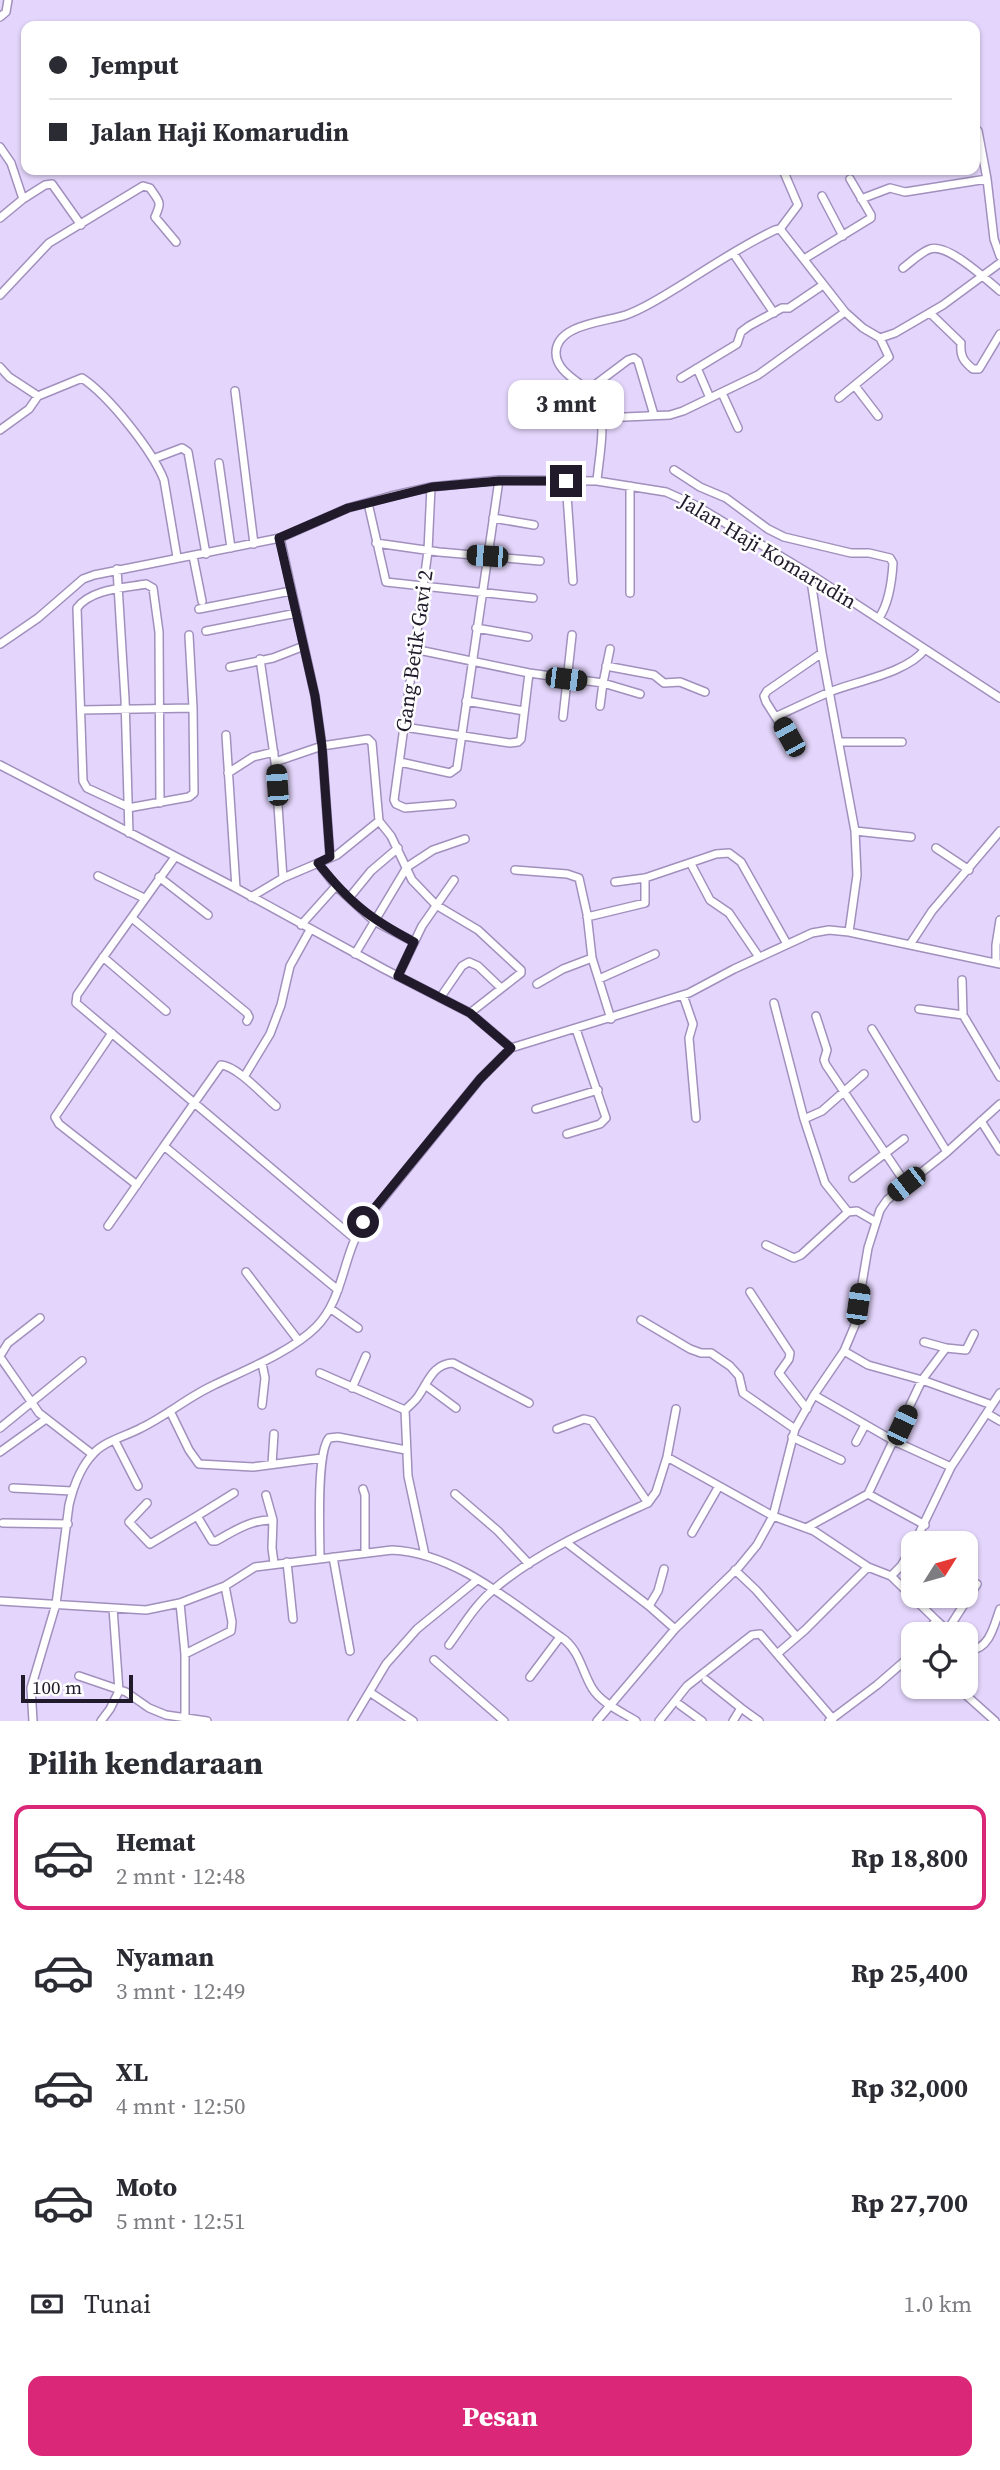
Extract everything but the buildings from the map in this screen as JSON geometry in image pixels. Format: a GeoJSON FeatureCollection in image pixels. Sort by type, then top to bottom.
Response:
{"type":"FeatureCollection","features":[{"type":"Feature","properties":{"kind":"street"},"geometry":{"type":"LineString","coordinates":[[0,17],[6,12],[8,0]]}},
{"type":"Feature","properties":{"kind":"street"},"geometry":{"type":"LineString","coordinates":[[980,142],[992,230],[1000,256]]}},
{"type":"Feature","properties":{"kind":"street"},"geometry":{"type":"LineString","coordinates":[[0,147],[10,163],[23,199]]}},
{"type":"Feature","properties":{"kind":"street"},"geometry":{"type":"LineString","coordinates":[[597,481],[602,418],[595,398],[563,369],[557,360],[558,346],[565,335],[596,322],[626,315],[660,298],[762,236],[780,229],[798,205],[785,175]]}},
{"type":"Feature","properties":{"kind":"street"},"geometry":{"type":"LineString","coordinates":[[804,259],[871,218],[850,179]]}},
{"type":"Feature","properties":{"kind":"street"},"geometry":{"type":"LineString","coordinates":[[861,199],[890,188],[905,192],[987,179]]}},
{"type":"Feature","properties":{"kind":"street"},"geometry":{"type":"LineString","coordinates":[[0,217],[45,185],[52,184],[81,225]]}},
{"type":"Feature","properties":{"kind":"street"},"geometry":{"type":"LineString","coordinates":[[0,295],[42,249],[146,186],[161,205],[156,219],[176,242]]}},
{"type":"Feature","properties":{"kind":"street"},"geometry":{"type":"LineString","coordinates":[[822,195],[843,236]]}},
{"type":"Feature","properties":{"kind":"street"},"geometry":{"type":"LineString","coordinates":[[780,229],[845,312],[863,328],[880,338],[889,357],[839,398]]}},
{"type":"Feature","properties":{"kind":"street"},"geometry":{"type":"LineString","coordinates":[[903,268],[935,248],[959,258],[1000,291]]}},
{"type":"Feature","properties":{"kind":"street"},"geometry":{"type":"LineString","coordinates":[[733,253],[774,313]]}},
{"type":"Feature","properties":{"kind":"street"},"geometry":{"type":"LineString","coordinates":[[880,338],[930,313],[1000,263]]}},
{"type":"Feature","properties":{"kind":"street"},"geometry":{"type":"LineString","coordinates":[[681,378],[737,344],[742,331],[801,302],[823,285]]}},
{"type":"Feature","properties":{"kind":"street"},"geometry":{"type":"LineString","coordinates":[[602,418],[677,413],[758,375],[845,312]]}},
{"type":"Feature","properties":{"kind":"street"},"geometry":{"type":"LineString","coordinates":[[930,313],[961,343],[960,353],[973,369],[979,369],[1000,334]]}},
{"type":"Feature","properties":{"kind":"street"},"geometry":{"type":"LineString","coordinates":[[588,390],[634,358],[638,361],[654,415]]}},
{"type":"Feature","properties":{"kind":"street"},"geometry":{"type":"LineString","coordinates":[[0,367],[9,377],[38,396]]}},
{"type":"Feature","properties":{"kind":"street"},"geometry":{"type":"LineString","coordinates":[[697,368],[710,398]]}},
{"type":"Feature","properties":{"kind":"street"},"geometry":{"type":"LineString","coordinates":[[0,430],[29,409],[38,396],[82,378],[122,418],[153,459],[164,480],[177,557]]}},
{"type":"Feature","properties":{"kind":"street"},"geometry":{"type":"LineString","coordinates":[[855,386],[878,416]]}},
{"type":"Feature","properties":{"kind":"street"},"geometry":{"type":"LineString","coordinates":[[235,391],[254,544]]}},
{"type":"Feature","properties":{"kind":"street"},"geometry":{"type":"LineString","coordinates":[[722,393],[738,428]]}},
{"type":"Feature","properties":{"kind":"street"},"geometry":{"type":"LineString","coordinates":[[153,459],[182,448],[187,450],[206,554]]}},
{"type":"Feature","properties":{"kind":"street"},"geometry":{"type":"LineString","coordinates":[[219,463],[231,548]]}},
{"type":"Feature","properties":{"kind":"street"},"geometry":{"type":"LineString","coordinates":[[674,470],[700,487],[726,498],[784,537],[890,558],[894,565],[881,614]]}},
{"type":"Feature","properties":{"kind":"street"},"geometry":{"type":"LineString","coordinates":[[400,762],[450,773],[457,768],[499,481]]}},
{"type":"Feature","properties":{"kind":"street","name":"Jalan Haji Komarudin"},"geometry":{"type":"LineString","coordinates":[[0,643],[38,618],[83,579],[117,569],[279,538],[329,515],[432,487],[499,481],[597,481],[676,495],[881,614],[925,649],[1000,698]]}},
{"type":"Feature","properties":{"kind":"street"},"geometry":{"type":"LineString","coordinates":[[566,481],[573,581]]}},
{"type":"Feature","properties":{"kind":"street"},"geometry":{"type":"LineString","coordinates":[[630,486],[630,593]]}},
{"type":"Feature","properties":{"kind":"street","name":"Gang Betik Gavi 2"},"geometry":{"type":"LineString","coordinates":[[432,487],[428,551],[394,800],[405,808],[452,804]]}},
{"type":"Feature","properties":{"kind":"street"},"geometry":{"type":"LineString","coordinates":[[368,503],[386,582],[533,597]]}},
{"type":"Feature","properties":{"kind":"street"},"geometry":{"type":"LineString","coordinates":[[493,518],[534,525]]}},
{"type":"Feature","properties":{"kind":"street"},"geometry":{"type":"LineString","coordinates":[[279,538],[315,696],[322,746],[330,857]]}},
{"type":"Feature","properties":{"kind":"street"},"geometry":{"type":"LineString","coordinates":[[376,542],[428,551],[540,561]]}},
{"type":"Feature","properties":{"kind":"street"},"geometry":{"type":"LineString","coordinates":[[193,555],[202,601]]}},
{"type":"Feature","properties":{"kind":"street"},"geometry":{"type":"LineString","coordinates":[[117,569],[129,833]]}},
{"type":"Feature","properties":{"kind":"street"},"geometry":{"type":"LineString","coordinates":[[810,574],[855,831],[858,876],[849,932]]}},
{"type":"Feature","properties":{"kind":"street"},"geometry":{"type":"LineString","coordinates":[[160,803],[159,632],[153,589],[146,584],[98,593],[77,608],[85,786],[128,808],[160,803],[189,797],[194,793],[189,635]]}},
{"type":"Feature","properties":{"kind":"street"},"geometry":{"type":"LineString","coordinates":[[199,609],[292,592]]}},
{"type":"Feature","properties":{"kind":"street"},"geometry":{"type":"LineString","coordinates":[[206,631],[297,613]]}},
{"type":"Feature","properties":{"kind":"street"},"geometry":{"type":"LineString","coordinates":[[476,628],[528,637]]}},
{"type":"Feature","properties":{"kind":"street"},"geometry":{"type":"LineString","coordinates":[[563,717],[572,635]]}},
{"type":"Feature","properties":{"kind":"street"},"geometry":{"type":"LineString","coordinates":[[230,667],[273,658],[304,646]]}},
{"type":"Feature","properties":{"kind":"street"},"geometry":{"type":"LineString","coordinates":[[414,649],[529,673],[603,683],[640,694]]}},
{"type":"Feature","properties":{"kind":"street"},"geometry":{"type":"LineString","coordinates":[[600,706],[610,649]]}},
{"type":"Feature","properties":{"kind":"street"},"geometry":{"type":"LineString","coordinates":[[777,716],[829,692],[917,660],[925,649]]}},
{"type":"Feature","properties":{"kind":"street"},"geometry":{"type":"LineString","coordinates":[[792,744],[764,696],[767,691],[822,653]]}},
{"type":"Feature","properties":{"kind":"street"},"geometry":{"type":"LineString","coordinates":[[260,659],[274,752],[283,878]]}},
{"type":"Feature","properties":{"kind":"street"},"geometry":{"type":"LineString","coordinates":[[606,666],[654,675],[664,683],[684,683],[705,692]]}},
{"type":"Feature","properties":{"kind":"street"},"geometry":{"type":"LineString","coordinates":[[404,727],[517,743],[521,738],[529,673]]}},
{"type":"Feature","properties":{"kind":"street"},"geometry":{"type":"LineString","coordinates":[[466,701],[524,711]]}},
{"type":"Feature","properties":{"kind":"street"},"geometry":{"type":"LineString","coordinates":[[81,710],[193,708]]}},
{"type":"Feature","properties":{"kind":"street"},"geometry":{"type":"LineString","coordinates":[[226,735],[236,888]]}},
{"type":"Feature","properties":{"kind":"street"},"geometry":{"type":"LineString","coordinates":[[275,762],[322,746],[368,739],[372,743],[379,821],[388,830],[412,880],[436,905],[478,930],[520,969],[521,973],[470,1013]]}},
{"type":"Feature","properties":{"kind":"street"},"geometry":{"type":"LineString","coordinates":[[839,742],[902,742]]}},
{"type":"Feature","properties":{"kind":"street"},"geometry":{"type":"LineString","coordinates":[[228,773],[253,757],[274,752]]}},
{"type":"Feature","properties":{"kind":"street"},"geometry":{"type":"LineString","coordinates":[[0,765],[470,1013],[511,1048]]}},
{"type":"Feature","properties":{"kind":"street"},"geometry":{"type":"LineString","coordinates":[[251,897],[283,878],[350,846],[379,821]]}},
{"type":"Feature","properties":{"kind":"street"},"geometry":{"type":"LineString","coordinates":[[855,831],[911,837]]}},
{"type":"Feature","properties":{"kind":"street"},"geometry":{"type":"LineString","coordinates":[[911,943],[932,911],[999,835]]}},
{"type":"Feature","properties":{"kind":"street"},"geometry":{"type":"LineString","coordinates":[[355,954],[407,867],[433,850],[465,839]]}},
{"type":"Feature","properties":{"kind":"street"},"geometry":{"type":"LineString","coordinates":[[349,898],[371,871],[398,848]]}},
{"type":"Feature","properties":{"kind":"street"},"geometry":{"type":"LineString","coordinates":[[936,848],[968,870]]}},
{"type":"Feature","properties":{"kind":"street"},"geometry":{"type":"LineString","coordinates":[[615,882],[645,878],[716,854],[729,853],[747,872],[787,944]]}},
{"type":"Feature","properties":{"kind":"street"},"geometry":{"type":"LineString","coordinates":[[175,857],[77,995],[76,1003],[354,1238]]}},
{"type":"Feature","properties":{"kind":"street"},"geometry":{"type":"LineString","coordinates":[[318,863],[337,887],[374,921],[414,942]]}},
{"type":"Feature","properties":{"kind":"street"},"geometry":{"type":"LineString","coordinates":[[691,864],[709,900],[729,913],[759,957]]}},
{"type":"Feature","properties":{"kind":"street"},"geometry":{"type":"LineString","coordinates":[[515,870],[576,876],[580,881],[592,958],[611,1018]]}},
{"type":"Feature","properties":{"kind":"street"},"geometry":{"type":"LineString","coordinates":[[98,876],[144,898]]}},
{"type":"Feature","properties":{"kind":"street"},"geometry":{"type":"LineString","coordinates":[[159,877],[208,915]]}},
{"type":"Feature","properties":{"kind":"street"},"geometry":{"type":"LineString","coordinates":[[587,917],[645,903],[645,878]]}},
{"type":"Feature","properties":{"kind":"street"},"geometry":{"type":"LineString","coordinates":[[398,976],[414,942],[454,880]]}},
{"type":"Feature","properties":{"kind":"street"},"geometry":{"type":"LineString","coordinates":[[301,925],[337,887]]}},
{"type":"Feature","properties":{"kind":"street"},"geometry":{"type":"LineString","coordinates":[[132,918],[247,1013],[247,1021]]}},
{"type":"Feature","properties":{"kind":"street"},"geometry":{"type":"LineString","coordinates":[[33,1721],[33,1674],[56,1604],[72,1491],[92,1454],[100,1447],[170,1411],[213,1385],[262,1363],[314,1329],[331,1309],[354,1238],[363,1222],[480,1079],[511,1048],[684,995],[787,944],[812,933],[829,930],[911,943],[998,963],[996,945],[1000,920]]}},
{"type":"Feature","properties":{"kind":"street"},"geometry":{"type":"LineString","coordinates":[[244,1077],[270,1034],[281,1005],[290,966],[310,930]]}},
{"type":"Feature","properties":{"kind":"street"},"geometry":{"type":"LineString","coordinates":[[599,979],[655,954]]}},
{"type":"Feature","properties":{"kind":"street"},"geometry":{"type":"LineString","coordinates":[[103,957],[166,1011]]}},
{"type":"Feature","properties":{"kind":"street"},"geometry":{"type":"LineString","coordinates":[[537,984],[563,969],[592,958]]}},
{"type":"Feature","properties":{"kind":"street"},"geometry":{"type":"LineString","coordinates":[[440,998],[462,966],[469,962],[478,966],[502,988]]}},
{"type":"Feature","properties":{"kind":"street"},"geometry":{"type":"LineString","coordinates":[[962,980],[963,1015],[1000,1077]]}},
{"type":"Feature","properties":{"kind":"street"},"geometry":{"type":"LineString","coordinates":[[684,995],[693,1024],[690,1038],[696,1118]]}},
{"type":"Feature","properties":{"kind":"street"},"geometry":{"type":"LineString","coordinates":[[774,1003],[804,1119],[825,1183],[848,1212]]}},
{"type":"Feature","properties":{"kind":"street"},"geometry":{"type":"LineString","coordinates":[[919,1009],[963,1015]]}},
{"type":"Feature","properties":{"kind":"street"},"geometry":{"type":"LineString","coordinates":[[816,1016],[828,1050],[824,1060],[906,1184]]}},
{"type":"Feature","properties":{"kind":"street"},"geometry":{"type":"LineString","coordinates":[[567,1135],[605,1121],[606,1114],[576,1029]]}},
{"type":"Feature","properties":{"kind":"street"},"geometry":{"type":"LineString","coordinates":[[872,1029],[947,1152]]}},
{"type":"Feature","properties":{"kind":"street"},"geometry":{"type":"LineString","coordinates":[[112,1033],[55,1116],[59,1124],[138,1185]]}},
{"type":"Feature","properties":{"kind":"street"},"geometry":{"type":"LineString","coordinates":[[108,1226],[221,1065],[227,1065],[244,1077],[276,1107]]}},
{"type":"Feature","properties":{"kind":"street"},"geometry":{"type":"LineString","coordinates":[[804,1119],[822,1111],[864,1074]]}},
{"type":"Feature","properties":{"kind":"street"},"geometry":{"type":"LineString","coordinates":[[536,1109],[598,1090]]}},
{"type":"Feature","properties":{"kind":"street"},"geometry":{"type":"LineString","coordinates":[[597,1721],[675,1629],[757,1545],[773,1516],[794,1433],[814,1395],[844,1351],[855,1325],[866,1260],[880,1210],[887,1200],[947,1152],[1000,1104]]}},
{"type":"Feature","properties":{"kind":"street"},"geometry":{"type":"LineString","coordinates":[[981,1121],[1000,1151]]}},
{"type":"Feature","properties":{"kind":"street"},"geometry":{"type":"LineString","coordinates":[[853,1178],[904,1139]]}},
{"type":"Feature","properties":{"kind":"street"},"geometry":{"type":"LineString","coordinates":[[164,1146],[338,1290]]}},
{"type":"Feature","properties":{"kind":"street"},"geometry":{"type":"LineString","coordinates":[[766,1245],[791,1257],[802,1255],[848,1212],[857,1211],[876,1222]]}},
{"type":"Feature","properties":{"kind":"street"},"geometry":{"type":"LineString","coordinates":[[247,1272],[298,1340]]}},
{"type":"Feature","properties":{"kind":"street"},"geometry":{"type":"LineString","coordinates":[[750,1292],[790,1353],[779,1373],[807,1409]]}},
{"type":"Feature","properties":{"kind":"street"},"geometry":{"type":"LineString","coordinates":[[331,1309],[358,1328]]}},
{"type":"Feature","properties":{"kind":"street"},"geometry":{"type":"LineString","coordinates":[[40,1318],[8,1343],[0,1356],[46,1419],[92,1454]]}},
{"type":"Feature","properties":{"kind":"street"},"geometry":{"type":"LineString","coordinates":[[641,1320],[690,1349],[711,1353],[730,1366],[739,1376],[743,1392],[794,1433],[841,1460]]}},
{"type":"Feature","properties":{"kind":"street"},"geometry":{"type":"LineString","coordinates":[[924,1342],[965,1350],[974,1334]]}},
{"type":"Feature","properties":{"kind":"street"},"geometry":{"type":"LineString","coordinates":[[805,1528],[868,1494],[922,1380],[946,1348]]}},
{"type":"Feature","properties":{"kind":"street"},"geometry":{"type":"LineString","coordinates":[[844,1351],[868,1365],[922,1380],[992,1405]]}},
{"type":"Feature","properties":{"kind":"street"},"geometry":{"type":"LineString","coordinates":[[352,1388],[366,1356]]}},
{"type":"Feature","properties":{"kind":"street"},"geometry":{"type":"LineString","coordinates":[[0,1428],[82,1361]]}},
{"type":"Feature","properties":{"kind":"street"},"geometry":{"type":"LineString","coordinates":[[262,1363],[265,1378],[262,1405]]}},
{"type":"Feature","properties":{"kind":"street"},"geometry":{"type":"LineString","coordinates":[[404,1410],[416,1399],[437,1367],[443,1363],[453,1363],[529,1403]]}},
{"type":"Feature","properties":{"kind":"street"},"geometry":{"type":"LineString","coordinates":[[320,1373],[404,1410]]}},
{"type":"Feature","properties":{"kind":"street"},"geometry":{"type":"LineString","coordinates":[[425,1385],[456,1408]]}},
{"type":"Feature","properties":{"kind":"street"},"geometry":{"type":"LineString","coordinates":[[922,1531],[951,1466],[1000,1393]]}},
{"type":"Feature","properties":{"kind":"street"},"geometry":{"type":"LineString","coordinates":[[814,1395],[894,1441],[951,1466]]}},
{"type":"Feature","properties":{"kind":"street"},"geometry":{"type":"LineString","coordinates":[[449,1645],[477,1606],[493,1590],[529,1564],[648,1503],[656,1492],[667,1458],[676,1409]]}},
{"type":"Feature","properties":{"kind":"street"},"geometry":{"type":"LineString","coordinates":[[404,1410],[411,1496],[425,1555]]}},
{"type":"Feature","properties":{"kind":"street"},"geometry":{"type":"LineString","coordinates":[[170,1411],[199,1464],[253,1466],[322,1458]]}},
{"type":"Feature","properties":{"kind":"street"},"geometry":{"type":"LineString","coordinates":[[988,1414],[1000,1421]]}},
{"type":"Feature","properties":{"kind":"street"},"geometry":{"type":"LineString","coordinates":[[0,1452],[46,1419]]}},
{"type":"Feature","properties":{"kind":"street"},"geometry":{"type":"LineString","coordinates":[[557,1429],[584,1419],[593,1421],[648,1503]]}},
{"type":"Feature","properties":{"kind":"street"},"geometry":{"type":"LineString","coordinates":[[856,1442],[865,1425]]}},
{"type":"Feature","properties":{"kind":"street"},"geometry":{"type":"LineString","coordinates":[[272,1464],[274,1434]]}},
{"type":"Feature","properties":{"kind":"street"},"geometry":{"type":"LineString","coordinates":[[320,1558],[322,1458],[326,1441],[333,1437],[406,1450]]}},
{"type":"Feature","properties":{"kind":"street"},"geometry":{"type":"LineString","coordinates":[[115,1441],[138,1486]]}},
{"type":"Feature","properties":{"kind":"street"},"geometry":{"type":"LineString","coordinates":[[667,1458],[773,1516],[828,1538],[867,1567],[891,1576],[936,1620]]}},
{"type":"Feature","properties":{"kind":"street"},"geometry":{"type":"LineString","coordinates":[[692,1533],[719,1486]]}},
{"type":"Feature","properties":{"kind":"street"},"geometry":{"type":"LineString","coordinates":[[13,1488],[72,1491]]}},
{"type":"Feature","properties":{"kind":"street"},"geometry":{"type":"LineString","coordinates":[[363,1489],[365,1553]]}},
{"type":"Feature","properties":{"kind":"street"},"geometry":{"type":"LineString","coordinates":[[147,1503],[129,1522],[150,1544],[234,1493]]}},
{"type":"Feature","properties":{"kind":"street"},"geometry":{"type":"LineString","coordinates":[[455,1494],[498,1531],[529,1564]]}},
{"type":"Feature","properties":{"kind":"street"},"geometry":{"type":"LineString","coordinates":[[868,1494],[925,1525]]}},
{"type":"Feature","properties":{"kind":"street"},"geometry":{"type":"LineString","coordinates":[[266,1496],[273,1520],[274,1563]]}},
{"type":"Feature","properties":{"kind":"street"},"geometry":{"type":"LineString","coordinates":[[197,1516],[214,1542],[250,1523],[262,1519],[273,1520]]}},
{"type":"Feature","properties":{"kind":"street"},"geometry":{"type":"LineString","coordinates":[[4,1523],[68,1524]]}},
{"type":"Feature","properties":{"kind":"street"},"geometry":{"type":"LineString","coordinates":[[567,1543],[675,1629]]}},
{"type":"Feature","properties":{"kind":"street"},"geometry":{"type":"LineString","coordinates":[[0,1601],[146,1610],[180,1603],[225,1586],[256,1567],[274,1563],[392,1550],[425,1555],[477,1580],[573,1647],[591,1687],[598,1696],[636,1721]]}},
{"type":"Feature","properties":{"kind":"street"},"geometry":{"type":"LineString","coordinates":[[333,1557],[350,1651]]}},
{"type":"Feature","properties":{"kind":"street"},"geometry":{"type":"LineString","coordinates":[[287,1562],[293,1619]]}},
{"type":"Feature","properties":{"kind":"street"},"geometry":{"type":"LineString","coordinates":[[891,1576],[901,1566]]}},
{"type":"Feature","properties":{"kind":"street"},"geometry":{"type":"LineString","coordinates":[[777,1654],[867,1567]]}},
{"type":"Feature","properties":{"kind":"street"},"geometry":{"type":"LineString","coordinates":[[649,1606],[658,1591],[664,1569]]}},
{"type":"Feature","properties":{"kind":"street"},"geometry":{"type":"LineString","coordinates":[[735,1570],[797,1637]]}},
{"type":"Feature","properties":{"kind":"street"},"geometry":{"type":"LineString","coordinates":[[352,1721],[386,1664],[417,1629],[477,1580]]}},
{"type":"Feature","properties":{"kind":"street"},"geometry":{"type":"LineString","coordinates":[[185,1654],[230,1631],[232,1622],[225,1586]]}},
{"type":"Feature","properties":{"kind":"street"},"geometry":{"type":"LineString","coordinates":[[180,1603],[185,1654],[186,1719]]}},
{"type":"Feature","properties":{"kind":"street"},"geometry":{"type":"LineString","coordinates":[[100,1721],[119,1691],[113,1608]]}},
{"type":"Feature","properties":{"kind":"street"},"geometry":{"type":"LineString","coordinates":[[978,1648],[986,1643],[1000,1609]]}},
{"type":"Feature","properties":{"kind":"street"},"geometry":{"type":"LineString","coordinates":[[659,1721],[687,1686],[752,1635],[760,1634],[831,1720],[901,1664]]}},
{"type":"Feature","properties":{"kind":"street"},"geometry":{"type":"LineString","coordinates":[[530,1677],[560,1637]]}},
{"type":"Feature","properties":{"kind":"street"},"geometry":{"type":"LineString","coordinates":[[434,1660],[504,1721]]}},
{"type":"Feature","properties":{"kind":"street"},"geometry":{"type":"LineString","coordinates":[[79,1676],[134,1696],[153,1710],[186,1719],[207,1721]]}},
{"type":"Feature","properties":{"kind":"street"},"geometry":{"type":"LineString","coordinates":[[706,1680],[759,1721]]}},
{"type":"Feature","properties":{"kind":"street"},"geometry":{"type":"LineString","coordinates":[[371,1693],[413,1721]]}},
{"type":"Feature","properties":{"kind":"street"},"geometry":{"type":"LineString","coordinates":[[970,1699],[995,1721]]}},
{"type":"Feature","properties":{"kind":"street"},"geometry":{"type":"LineString","coordinates":[[680,1705],[702,1721]]}},
{"type":"Feature","properties":{"kind":"street"},"geometry":{"type":"LineString","coordinates":[[733,1721],[741,1708]]}},
{"type":"Feature","properties":{"kind":"route"},"geometry":{"type":"LineString","coordinates":[[363,1222],[480,1079],[511,1048],[470,1013],[398,976],[414,942],[374,921],[355,906],[318,863],[330,857],[322,746],[315,696],[279,538],[348,508],[432,487],[499,481],[566,481]]}}]}
